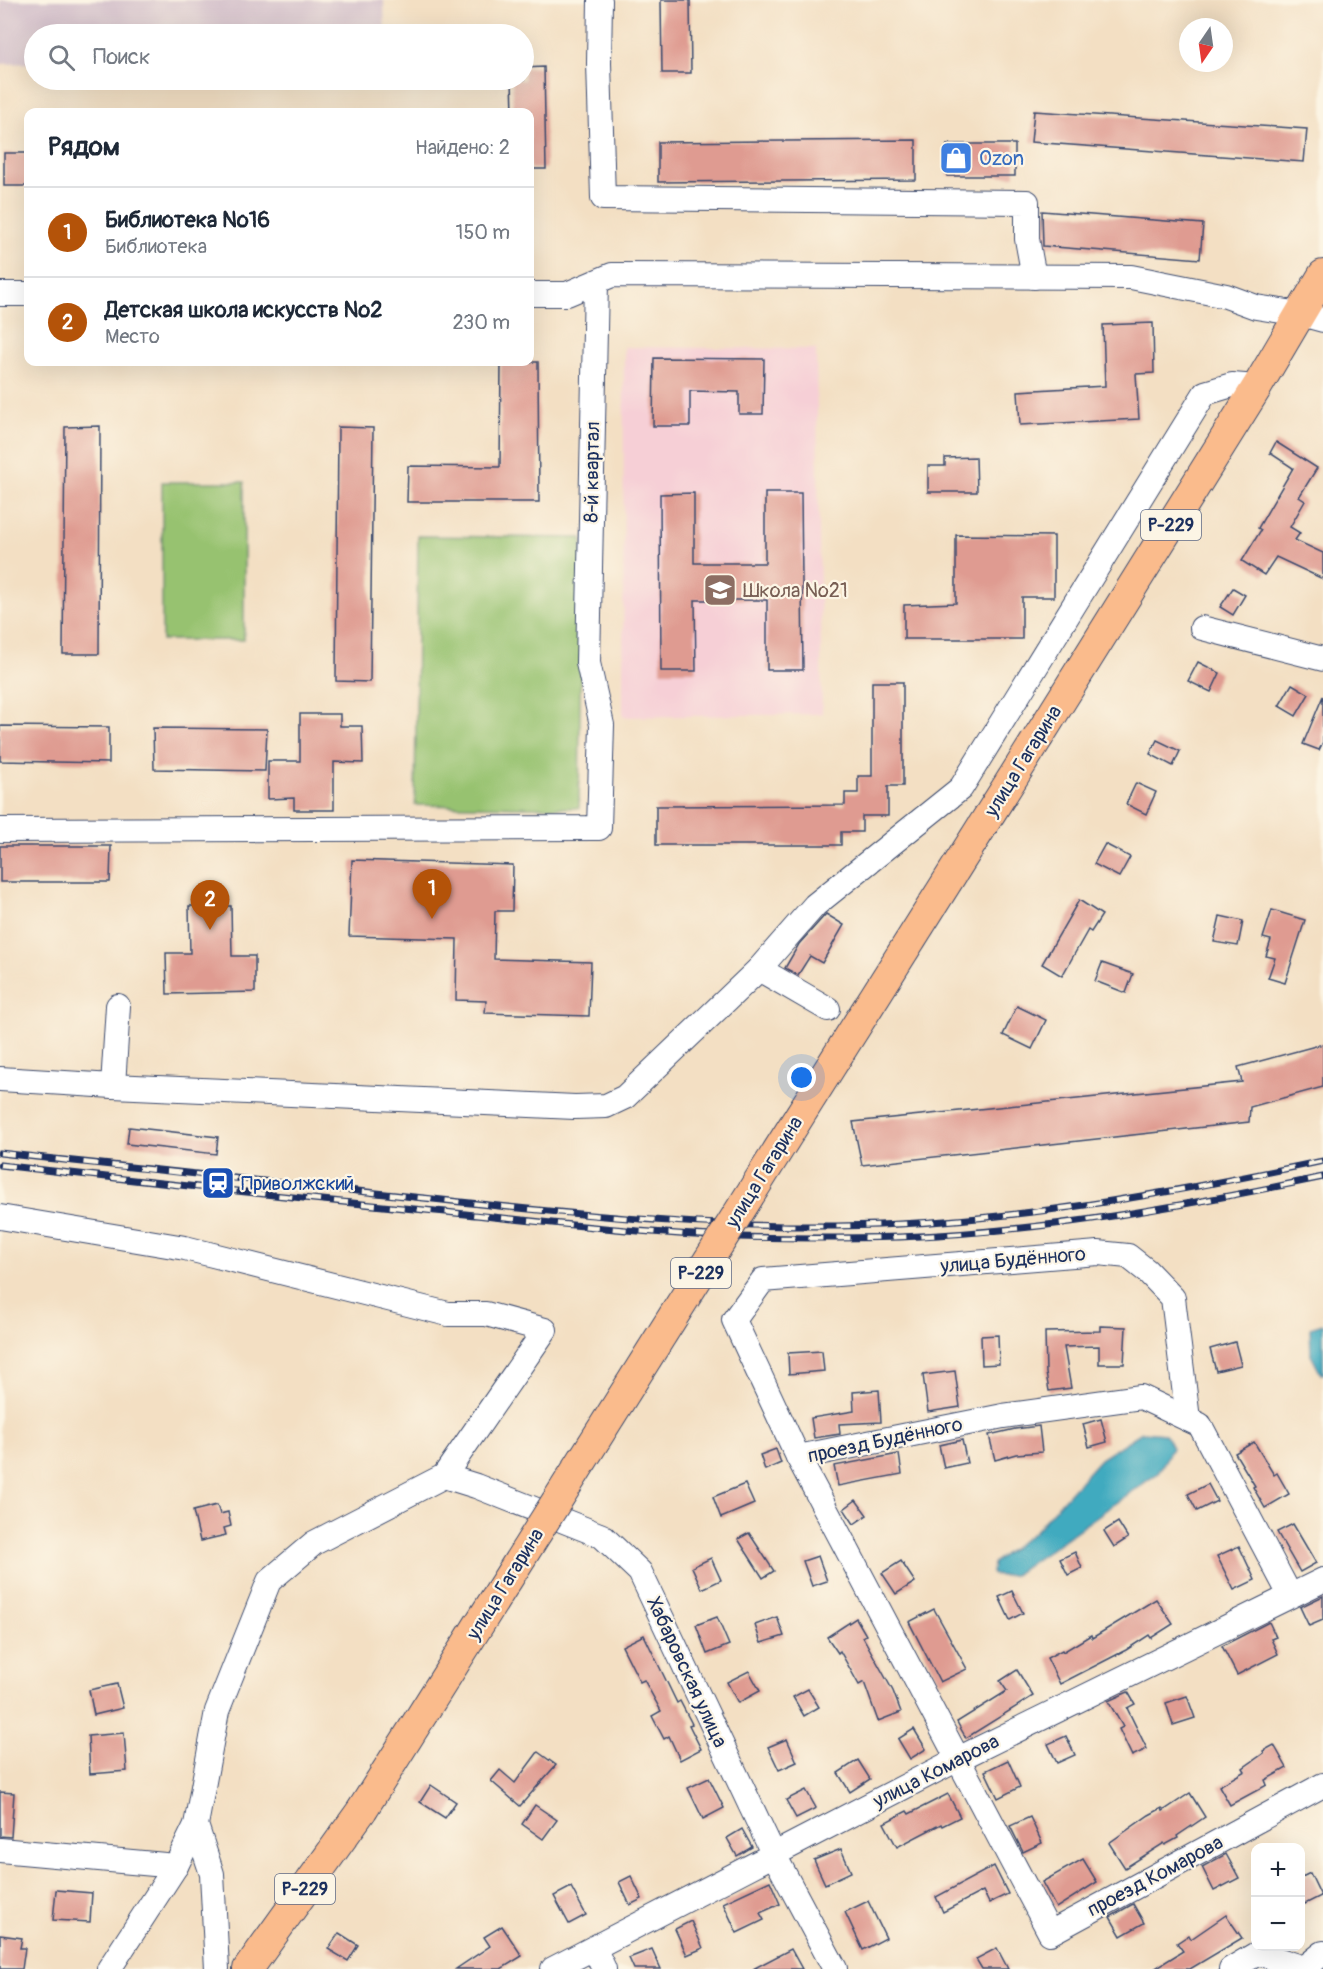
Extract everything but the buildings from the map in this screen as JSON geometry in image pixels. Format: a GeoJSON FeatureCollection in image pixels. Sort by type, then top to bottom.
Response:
{"type":"FeatureCollection","features":[{"type":"Feature","properties":{"kind":"main road","name":"улица Гагарина"},"geometry":{"type":"LineString","coordinates":[[248,1969],[362,1810],[1257,387],[1312,317],[1323,275]]}},
{"type":"Feature","properties":{"kind":"street"},"geometry":{"type":"LineString","coordinates":[[600,0],[599,63],[603,198],[1028,202],[1027,239],[1034,277]]}},
{"type":"Feature","properties":{"kind":"street"},"geometry":{"type":"LineString","coordinates":[[534,294],[567,294],[612,274],[1131,278],[1226,296],[1256,307],[1312,317]]}},
{"type":"Feature","properties":{"kind":"street","name":"8-й квартал"},"geometry":{"type":"LineString","coordinates":[[0,830],[598,828],[602,725],[588,663],[596,282]]}},
{"type":"Feature","properties":{"kind":"street"},"geometry":{"type":"LineString","coordinates":[[0,294],[24,294]]}},
{"type":"Feature","properties":{"kind":"street"},"geometry":{"type":"LineString","coordinates":[[0,1079],[564,1107],[606,1106],[625,1097],[759,969],[815,904],[961,788],[1205,393],[1232,385],[1257,387]]}},
{"type":"Feature","properties":{"kind":"street"},"geometry":{"type":"LineString","coordinates":[[1202,628],[1323,659]]}},
{"type":"Feature","properties":{"kind":"street"},"geometry":{"type":"LineString","coordinates":[[759,969],[828,1009]]}},
{"type":"Feature","properties":{"kind":"street"},"geometry":{"type":"LineString","coordinates":[[112,1086],[118,1006]]}},
{"type":"Feature","properties":{"kind":"street"},"geometry":{"type":"LineString","coordinates":[[0,1217],[185,1248],[448,1314],[486,1314],[545,1330],[444,1476],[314,1544],[269,1581],[217,1711],[196,1825],[176,1866],[109,1969]]}},
{"type":"Feature","properties":{"kind":"street","name":"улица Будённого"},"geometry":{"type":"LineString","coordinates":[[798,1457],[734,1320],[763,1280],[1098,1253],[1128,1256],[1147,1271],[1173,1298],[1188,1419]]}},
{"type":"Feature","properties":{"kind":"street","name":"проезд Будённого"},"geometry":{"type":"LineString","coordinates":[[1050,1933],[798,1457],[1003,1416],[1141,1397],[1200,1425],[1290,1595]]}},
{"type":"Feature","properties":{"kind":"street","name":"Хабаровская улица"},"geometry":{"type":"LineString","coordinates":[[444,1476],[476,1486],[602,1536],[640,1572],[773,1853],[835,1969]]}},
{"type":"Feature","properties":{"kind":"street","name":"улица Комарова"},"geometry":{"type":"LineString","coordinates":[[553,1969],[599,1959],[773,1853],[958,1759],[1323,1580]]}},
{"type":"Feature","properties":{"kind":"street","name":"проезд Комарова"},"geometry":{"type":"LineString","coordinates":[[1050,1933],[1323,1785]]}},
{"type":"Feature","properties":{"kind":"street"},"geometry":{"type":"LineString","coordinates":[[196,1825],[212,1874],[217,1969]]}},
{"type":"Feature","properties":{"kind":"street"},"geometry":{"type":"LineString","coordinates":[[0,1850],[176,1866]]}},
{"type":"Feature","properties":{"kind":"street"},"geometry":{"type":"LineString","coordinates":[[1231,1969],[1258,1953],[1303,1969],[1323,1953]]}},
{"type":"Feature","properties":{"kind":"shaded area"},"geometry":{"type":"Polygon","coordinates":[[[0,0],[384,0],[385,24],[24,24],[24,63],[0,64],[0,0]]]}},
{"type":"Feature","properties":{"kind":"shaded area"},"geometry":{"type":"Polygon","coordinates":[[[624,347],[816,349],[822,714],[623,717],[624,347]]]}},
{"type":"Feature","properties":{"kind":"green space"},"geometry":{"type":"Polygon","coordinates":[[[162,482],[244,482],[244,640],[162,640],[162,482]]]}},
{"type":"Feature","properties":{"kind":"green space"},"geometry":{"type":"Polygon","coordinates":[[[418,536],[582,538],[579,808],[415,805],[418,536]]]}},
{"type":"Feature","properties":{"kind":"water"},"geometry":{"type":"Polygon","coordinates":[[[1323,1324],[1323,1374],[1321,1374],[1311,1355],[1310,1328],[1323,1324]]]}},
{"type":"Feature","properties":{"kind":"water"},"geometry":{"type":"Polygon","coordinates":[[[1142,1432],[1165,1434],[1172,1448],[1158,1473],[1014,1575],[992,1574],[993,1563],[1034,1532],[1100,1459],[1142,1432]]]}},
{"type":"Feature","properties":{"kind":"railway"},"geometry":{"type":"LineString","coordinates":[[0,1153],[549,1211],[666,1221],[783,1226],[900,1224],[1007,1215],[1113,1201],[1323,1161]]}},
{"type":"Feature","properties":{"kind":"railway"},"geometry":{"type":"LineString","coordinates":[[0,1165],[600,1228],[776,1238],[900,1237],[1006,1230],[1113,1216],[1323,1177]]}},
{"type":"Feature","properties":{"kind":"place","name":"Ozon"},"geometry":{"type":"Point","coordinates":[956,158]}},
{"type":"Feature","properties":{"kind":"place","name":"Школа №21"},"geometry":{"type":"Point","coordinates":[720,590]}},
{"type":"Feature","properties":{"kind":"place","name":"Библиотека №16"},"geometry":{"type":"Point","coordinates":[432,919]}},
{"type":"Feature","properties":{"kind":"place","name":"Детская школа искусств №2"},"geometry":{"type":"Point","coordinates":[210,930]}},
{"type":"Feature","properties":{"kind":"place","name":"Приволжский"},"geometry":{"type":"Point","coordinates":[218,1183]}}]}
